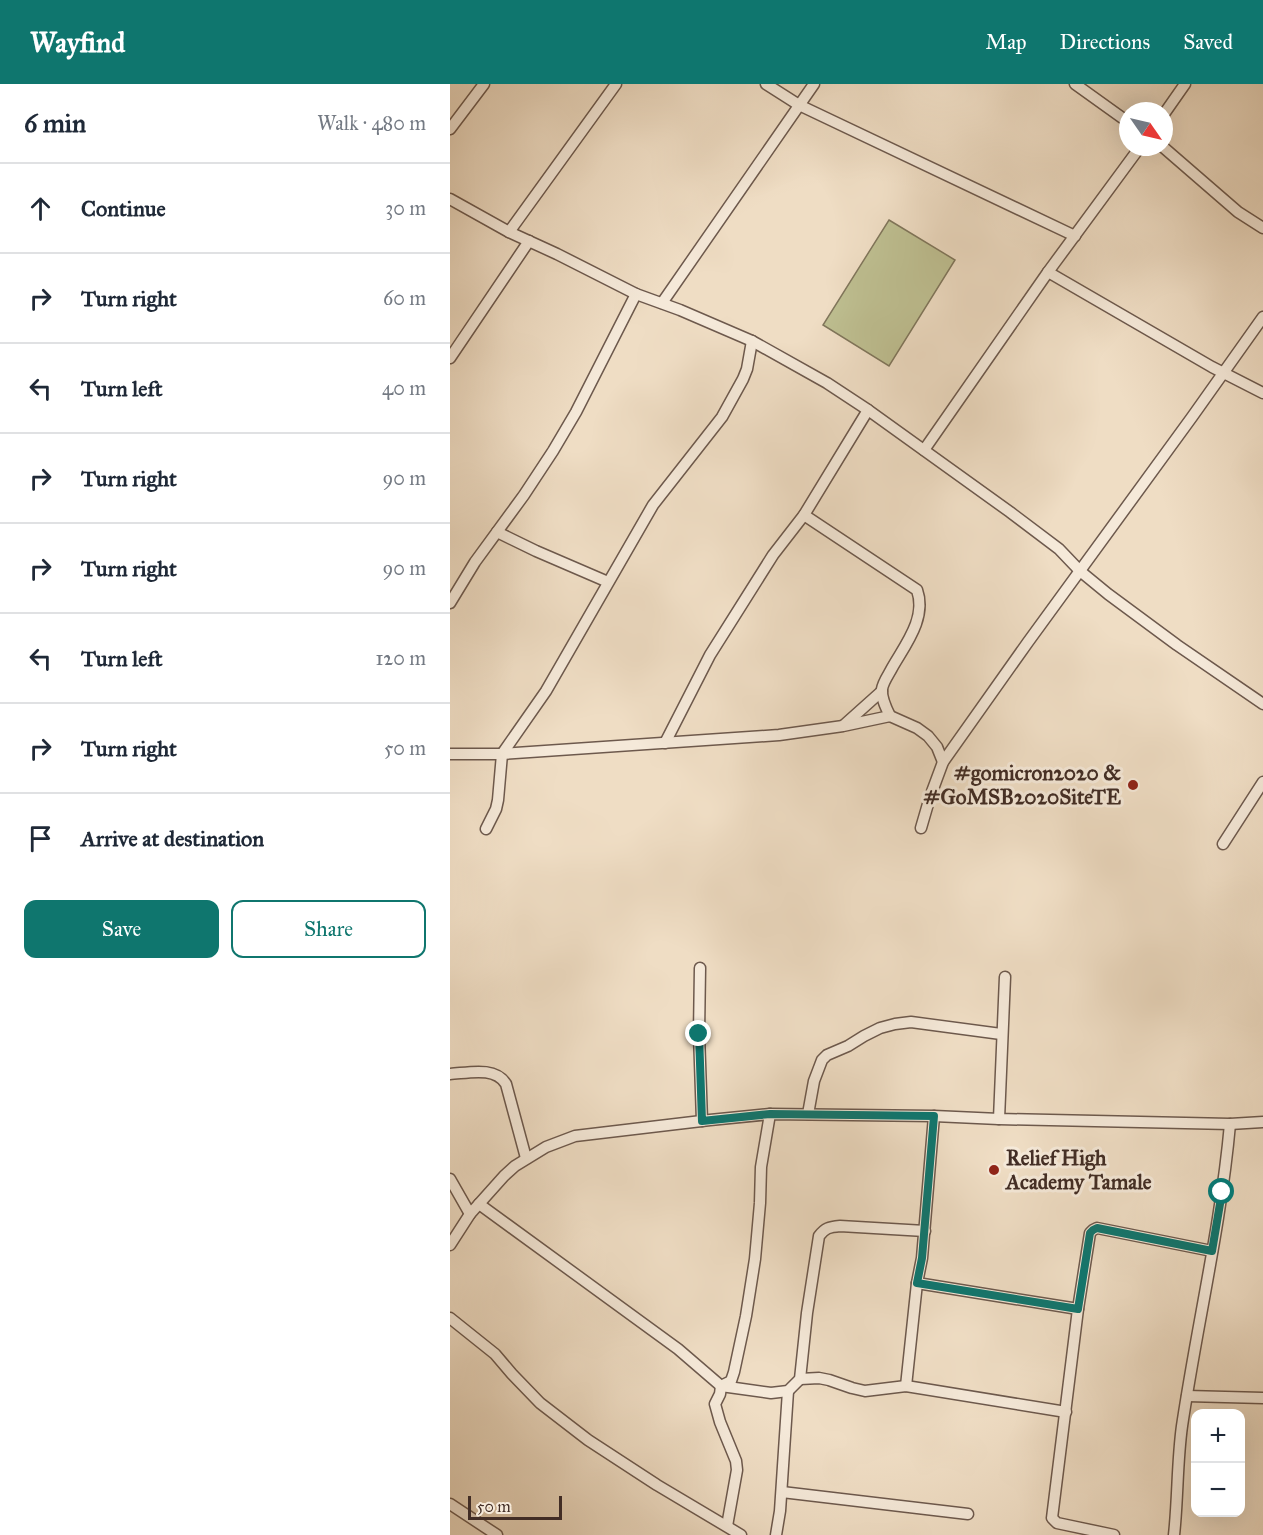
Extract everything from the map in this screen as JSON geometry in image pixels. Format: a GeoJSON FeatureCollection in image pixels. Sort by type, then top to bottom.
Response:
{"type":"FeatureCollection","features":[{"type":"Feature","properties":{"kind":"street"},"geometry":{"type":"LineString","coordinates":[[450,129],[484,84]]}},
{"type":"Feature","properties":{"kind":"street"},"geometry":{"type":"LineString","coordinates":[[508,232],[616,84]]}},
{"type":"Feature","properties":{"kind":"street"},"geometry":{"type":"LineString","coordinates":[[766,84],[799,105],[1075,236]]}},
{"type":"Feature","properties":{"kind":"street"},"geometry":{"type":"LineString","coordinates":[[662,303],[814,84]]}},
{"type":"Feature","properties":{"kind":"street"},"geometry":{"type":"LineString","coordinates":[[1075,84],[1119,116]]}},
{"type":"Feature","properties":{"kind":"street"},"geometry":{"type":"LineString","coordinates":[[1172,102],[1185,84]]}},
{"type":"Feature","properties":{"kind":"street"},"geometry":{"type":"LineString","coordinates":[[924,450],[1048,272],[1133,156]]}},
{"type":"Feature","properties":{"kind":"street"},"geometry":{"type":"LineString","coordinates":[[1173,156],[1238,212],[1263,228]]}},
{"type":"Feature","properties":{"kind":"street"},"geometry":{"type":"LineString","coordinates":[[450,199],[508,232],[636,294],[752,341],[827,383],[1047,539],[1108,594],[1263,704]]}},
{"type":"Feature","properties":{"kind":"street"},"geometry":{"type":"LineString","coordinates":[[450,358],[529,241]]}},
{"type":"Feature","properties":{"kind":"street"},"geometry":{"type":"LineString","coordinates":[[1048,272],[1223,373],[1263,393]]}},
{"type":"Feature","properties":{"kind":"street"},"geometry":{"type":"LineString","coordinates":[[450,603],[475,562],[553,451],[576,412],[636,294]]}},
{"type":"Feature","properties":{"kind":"street"},"geometry":{"type":"LineString","coordinates":[[921,828],[943,762],[1263,317]]}},
{"type":"Feature","properties":{"kind":"street"},"geometry":{"type":"LineString","coordinates":[[486,828],[498,800],[502,754],[546,691],[653,504],[722,417],[747,369],[752,341]]}},
{"type":"Feature","properties":{"kind":"street"},"geometry":{"type":"LineString","coordinates":[[665,743],[710,655],[773,555],[804,515],[868,410]]}},
{"type":"Feature","properties":{"kind":"street"},"geometry":{"type":"LineString","coordinates":[[804,515],[914,586],[920,599],[920,607],[911,635],[882,690],[843,726]]}},
{"type":"Feature","properties":{"kind":"street"},"geometry":{"type":"LineString","coordinates":[[497,532],[608,582]]}},
{"type":"Feature","properties":{"kind":"street"},"geometry":{"type":"LineString","coordinates":[[882,690],[890,716]]}},
{"type":"Feature","properties":{"kind":"street"},"geometry":{"type":"LineString","coordinates":[[450,754],[502,754],[778,735],[843,726],[890,716],[928,735],[937,747],[943,762]]}},
{"type":"Feature","properties":{"kind":"street"},"geometry":{"type":"LineString","coordinates":[[1223,843],[1263,782]]}},
{"type":"Feature","properties":{"kind":"street"},"geometry":{"type":"LineString","coordinates":[[700,968],[699,1034],[702,1121]]}},
{"type":"Feature","properties":{"kind":"street"},"geometry":{"type":"LineString","coordinates":[[999,1119],[1005,977]]}},
{"type":"Feature","properties":{"kind":"street"},"geometry":{"type":"LineString","coordinates":[[808,1114],[814,1081],[822,1060],[827,1055],[880,1028],[911,1022],[1001,1034]]}},
{"type":"Feature","properties":{"kind":"street"},"geometry":{"type":"LineString","coordinates":[[450,1074],[489,1073],[497,1074],[503,1079],[526,1158]]}},
{"type":"Feature","properties":{"kind":"street"},"geometry":{"type":"LineString","coordinates":[[721,1386],[731,1381],[735,1372],[746,1316],[760,1203],[761,1167],[770,1114]]}},
{"type":"Feature","properties":{"kind":"street"},"geometry":{"type":"LineString","coordinates":[[450,1245],[471,1214],[504,1176],[526,1158],[546,1147],[575,1136],[770,1114],[1230,1124],[1263,1122]]}},
{"type":"Feature","properties":{"kind":"street"},"geometry":{"type":"LineString","coordinates":[[906,1386],[925,1231],[934,1116]]}},
{"type":"Feature","properties":{"kind":"street"},"geometry":{"type":"LineString","coordinates":[[1174,1535],[1180,1444],[1212,1251],[1230,1124]]}},
{"type":"Feature","properties":{"kind":"street"},"geometry":{"type":"LineString","coordinates":[[450,1179],[471,1214]]}},
{"type":"Feature","properties":{"kind":"street"},"geometry":{"type":"LineString","coordinates":[[479,1204],[669,1342],[721,1386],[771,1393],[788,1391],[800,1379],[815,1258],[819,1236],[824,1229],[840,1226],[925,1231]]}},
{"type":"Feature","properties":{"kind":"street"},"geometry":{"type":"LineString","coordinates":[[1114,1535],[1058,1523],[1052,1518],[1078,1309],[1090,1233],[1097,1228],[1212,1251]]}},
{"type":"Feature","properties":{"kind":"street"},"geometry":{"type":"LineString","coordinates":[[917,1283],[1078,1309]]}},
{"type":"Feature","properties":{"kind":"street"},"geometry":{"type":"LineString","coordinates":[[450,1318],[495,1354],[540,1403],[588,1440],[657,1485],[741,1535]]}},
{"type":"Feature","properties":{"kind":"street"},"geometry":{"type":"LineString","coordinates":[[800,1379],[819,1378],[866,1391],[906,1386],[1066,1412]]}},
{"type":"Feature","properties":{"kind":"street"},"geometry":{"type":"LineString","coordinates":[[721,1386],[715,1404],[737,1470],[727,1526]]}},
{"type":"Feature","properties":{"kind":"street"},"geometry":{"type":"LineString","coordinates":[[776,1535],[782,1492],[788,1391]]}},
{"type":"Feature","properties":{"kind":"street"},"geometry":{"type":"LineString","coordinates":[[1187,1396],[1263,1398]]}},
{"type":"Feature","properties":{"kind":"street"},"geometry":{"type":"LineString","coordinates":[[782,1492],[968,1514]]}},
{"type":"Feature","properties":{"kind":"street"},"geometry":{"type":"LineString","coordinates":[[450,1504],[496,1535]]}},
{"type":"Feature","properties":{"kind":"green space"},"geometry":{"type":"Polygon","coordinates":[[[889,220],[955,260],[889,366],[823,325],[889,220]]]}},
{"type":"Feature","properties":{"kind":"place","name":"#gomicron2020 & #GoMSB2020SiteTE"},"geometry":{"type":"Point","coordinates":[1133,785]}},
{"type":"Feature","properties":{"kind":"place","name":"Relief High Academy Tamale"},"geometry":{"type":"Point","coordinates":[994,1170]}},
{"type":"Feature","properties":{"kind":"route"},"geometry":{"type":"LineString","coordinates":[[699,1034],[702,1121],[770,1114],[934,1116],[922,1258],[917,1283],[1078,1309],[1090,1233],[1093,1230],[1097,1228],[1212,1251],[1222,1192]]}}]}
